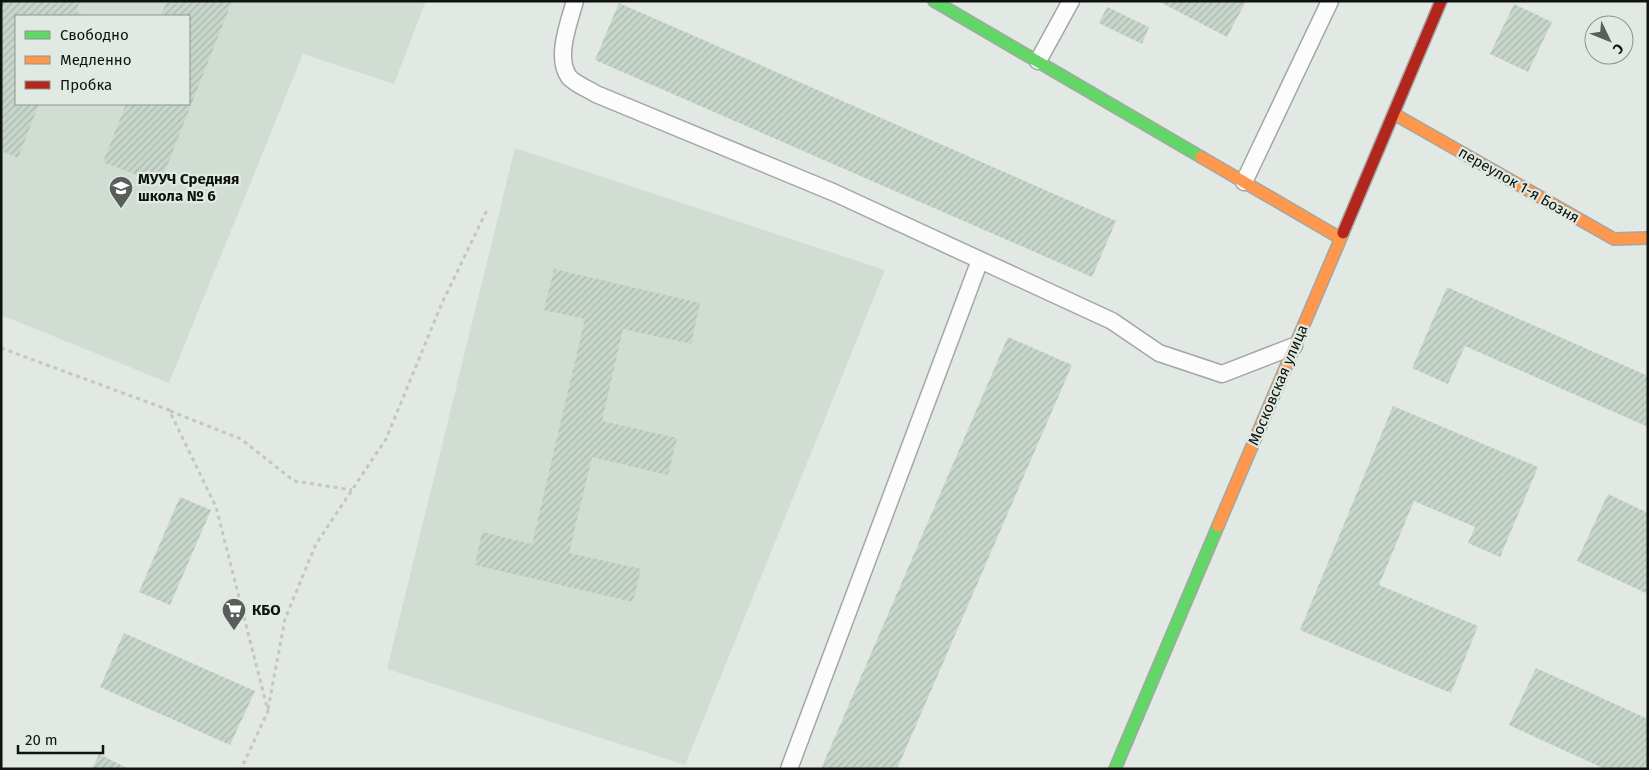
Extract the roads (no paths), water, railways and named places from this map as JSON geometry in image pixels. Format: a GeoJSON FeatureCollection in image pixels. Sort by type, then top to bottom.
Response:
{"type":"FeatureCollection","features":[{"type":"Feature","properties":{"kind":"main road"},"geometry":{"type":"LineString","coordinates":[[934,1],[1340,238]]}},
{"type":"Feature","properties":{"kind":"main road","name":"Московская улица"},"geometry":{"type":"LineString","coordinates":[[1116,769],[1441,1]]}},
{"type":"Feature","properties":{"kind":"main road","name":"переулок 1-я Бозня"},"geometry":{"type":"LineString","coordinates":[[1394,114],[1614,239],[1648,238]]}},
{"type":"Feature","properties":{"kind":"lane"},"geometry":{"type":"LineString","coordinates":[[575,1],[564,41],[563,64],[570,78],[596,94],[834,193],[980,260],[1112,321],[1159,353],[1222,374],[1294,346]]}},
{"type":"Feature","properties":{"kind":"lane"},"geometry":{"type":"LineString","coordinates":[[1038,62],[1071,1]]}},
{"type":"Feature","properties":{"kind":"lane"},"geometry":{"type":"LineString","coordinates":[[1244,182],[1330,1]]}},
{"type":"Feature","properties":{"kind":"lane"},"geometry":{"type":"LineString","coordinates":[[789,769],[980,260]]}},
{"type":"Feature","properties":{"kind":"place","name":"МУУЧ Средняя школа № 6"},"geometry":{"type":"Point","coordinates":[121,209]}},
{"type":"Feature","properties":{"kind":"place","name":"КБО"},"geometry":{"type":"Point","coordinates":[234,631]}}]}
